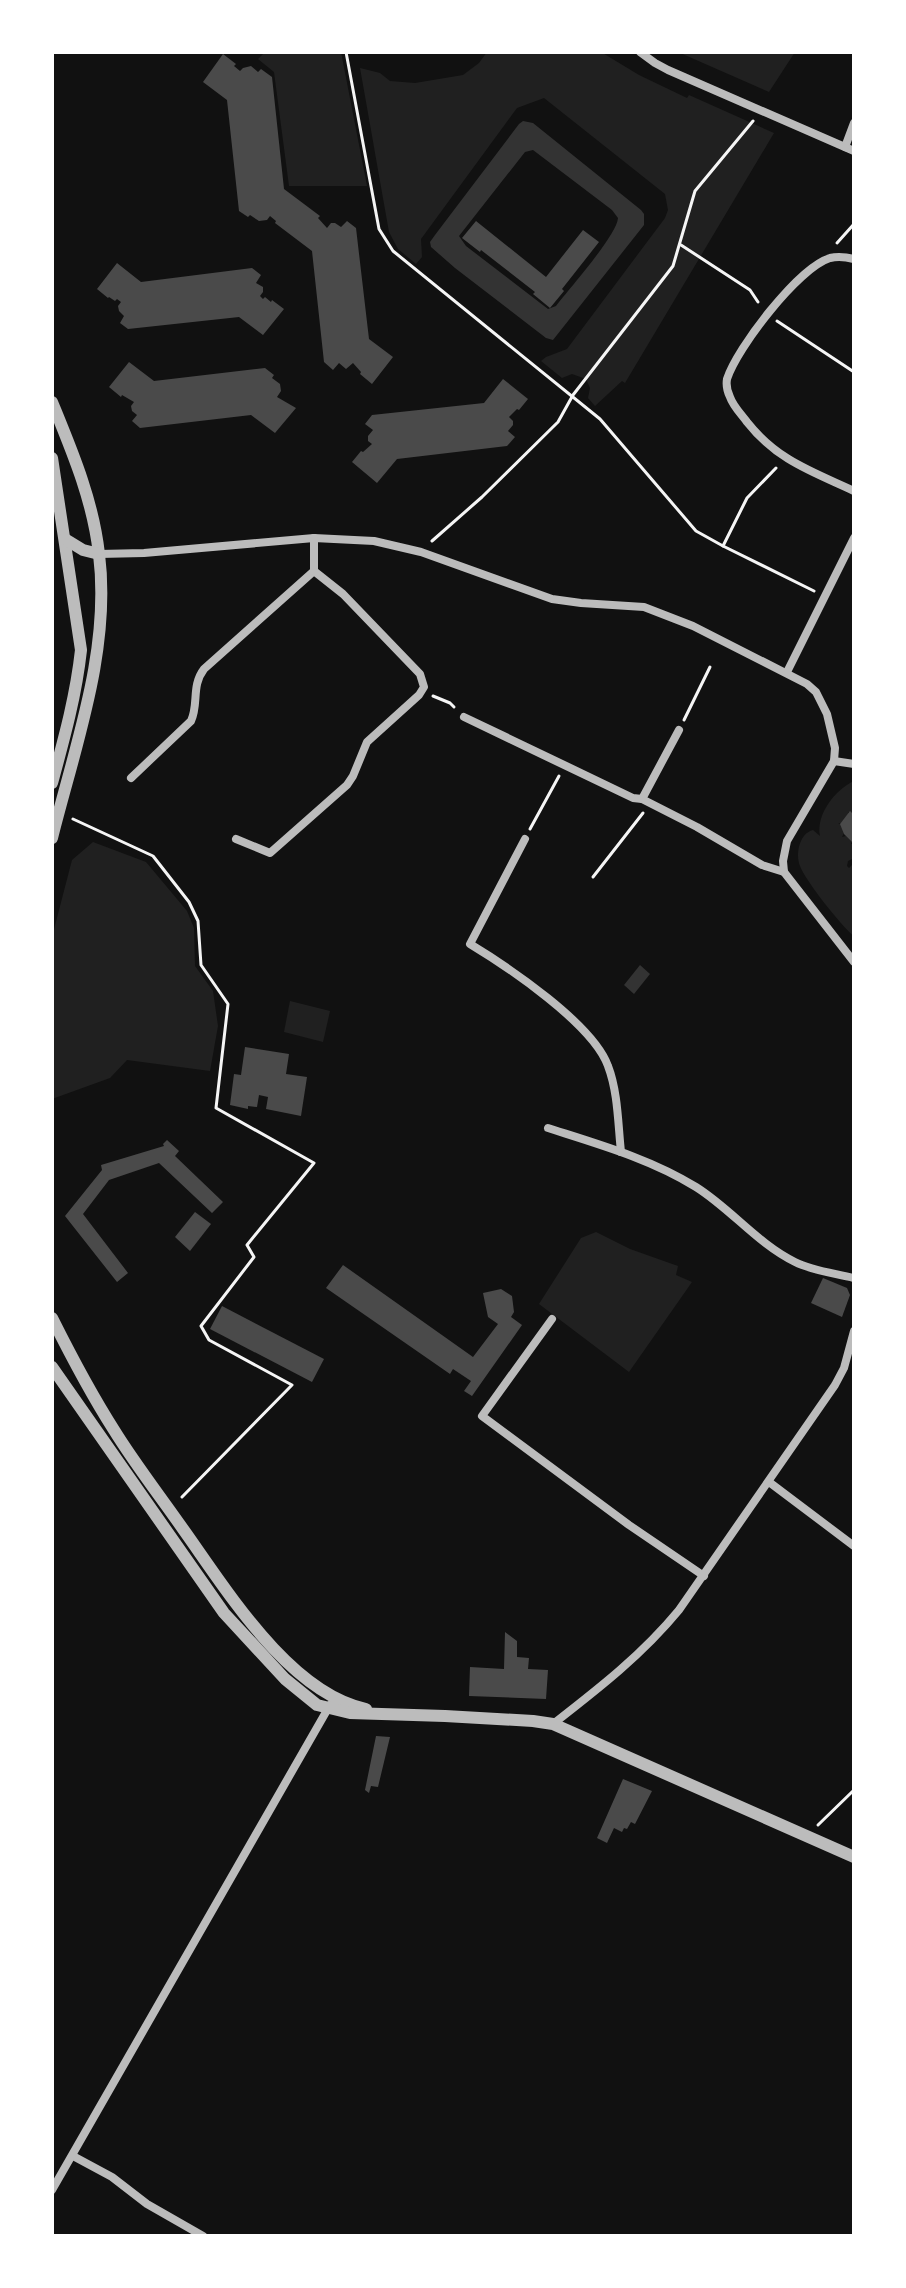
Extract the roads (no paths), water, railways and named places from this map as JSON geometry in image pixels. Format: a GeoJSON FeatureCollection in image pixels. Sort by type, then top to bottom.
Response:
{"type":"FeatureCollection","features":[{"type":"Feature","properties":{"kind":"street"},"geometry":{"type":"LineString","coordinates":[[640,52],[668,70],[850,149],[854,123]]}},
{"type":"Feature","properties":{"kind":"street"},"geometry":{"type":"LineString","coordinates":[[854,259],[840,257],[822,262],[800,280],[767,314],[738,357],[726,386],[733,405],[780,456],[854,491]]}},
{"type":"Feature","properties":{"kind":"street"},"geometry":{"type":"LineString","coordinates":[[52,402],[82,476],[99,554],[101,604],[90,688],[52,838]]}},
{"type":"Feature","properties":{"kind":"street"},"geometry":{"type":"LineString","coordinates":[[52,458],[55,495],[65,539],[81,650],[73,703],[52,783]]}},
{"type":"Feature","properties":{"kind":"street"},"geometry":{"type":"LineString","coordinates":[[52,531],[83,550],[99,554],[314,538],[398,545],[552,599],[644,607],[693,626],[787,672],[807,684],[822,702],[835,748],[834,761],[787,841],[784,872],[852,959]]}},
{"type":"Feature","properties":{"kind":"street"},"geometry":{"type":"LineString","coordinates":[[131,778],[191,721],[197,682],[204,669],[314,571],[314,538]]}},
{"type":"Feature","properties":{"kind":"street"},"geometry":{"type":"LineString","coordinates":[[787,672],[854,538]]}},
{"type":"Feature","properties":{"kind":"street"},"geometry":{"type":"LineString","coordinates":[[236,839],[270,853],[347,785],[367,742],[422,691],[424,683],[420,674],[343,594],[314,571]]}},
{"type":"Feature","properties":{"kind":"street"},"geometry":{"type":"LineString","coordinates":[[464,717],[697,827],[762,865],[784,872]]}},
{"type":"Feature","properties":{"kind":"street"},"geometry":{"type":"LineString","coordinates":[[646,802],[679,730]]}},
{"type":"Feature","properties":{"kind":"street"},"geometry":{"type":"LineString","coordinates":[[834,761],[854,764]]}},
{"type":"Feature","properties":{"kind":"street"},"geometry":{"type":"LineString","coordinates":[[525,839],[470,944],[509,968],[597,1044],[612,1078],[621,1152]]}},
{"type":"Feature","properties":{"kind":"street"},"geometry":{"type":"LineString","coordinates":[[548,1128],[669,1172],[696,1187],[792,1261],[854,1278]]}},
{"type":"Feature","properties":{"kind":"street"},"geometry":{"type":"LineString","coordinates":[[52,1318],[102,1411],[232,1600],[258,1633],[331,1704]]}},
{"type":"Feature","properties":{"kind":"street"},"geometry":{"type":"LineString","coordinates":[[552,1319],[482,1416],[629,1525],[704,1576]]}},
{"type":"Feature","properties":{"kind":"street"},"geometry":{"type":"LineString","coordinates":[[553,1724],[640,1654],[670,1621],[840,1377],[854,1331]]}},
{"type":"Feature","properties":{"kind":"street"},"geometry":{"type":"LineString","coordinates":[[52,1367],[240,1633],[298,1691],[317,1705],[331,1704],[396,1714],[553,1724],[854,1857]]}},
{"type":"Feature","properties":{"kind":"street"},"geometry":{"type":"LineString","coordinates":[[769,1482],[854,1546]]}},
{"type":"Feature","properties":{"kind":"street"},"geometry":{"type":"LineString","coordinates":[[52,2190],[331,1704]]}},
{"type":"Feature","properties":{"kind":"street"},"geometry":{"type":"LineString","coordinates":[[73,2156],[112,2177],[147,2204],[203,2236]]}}]}
